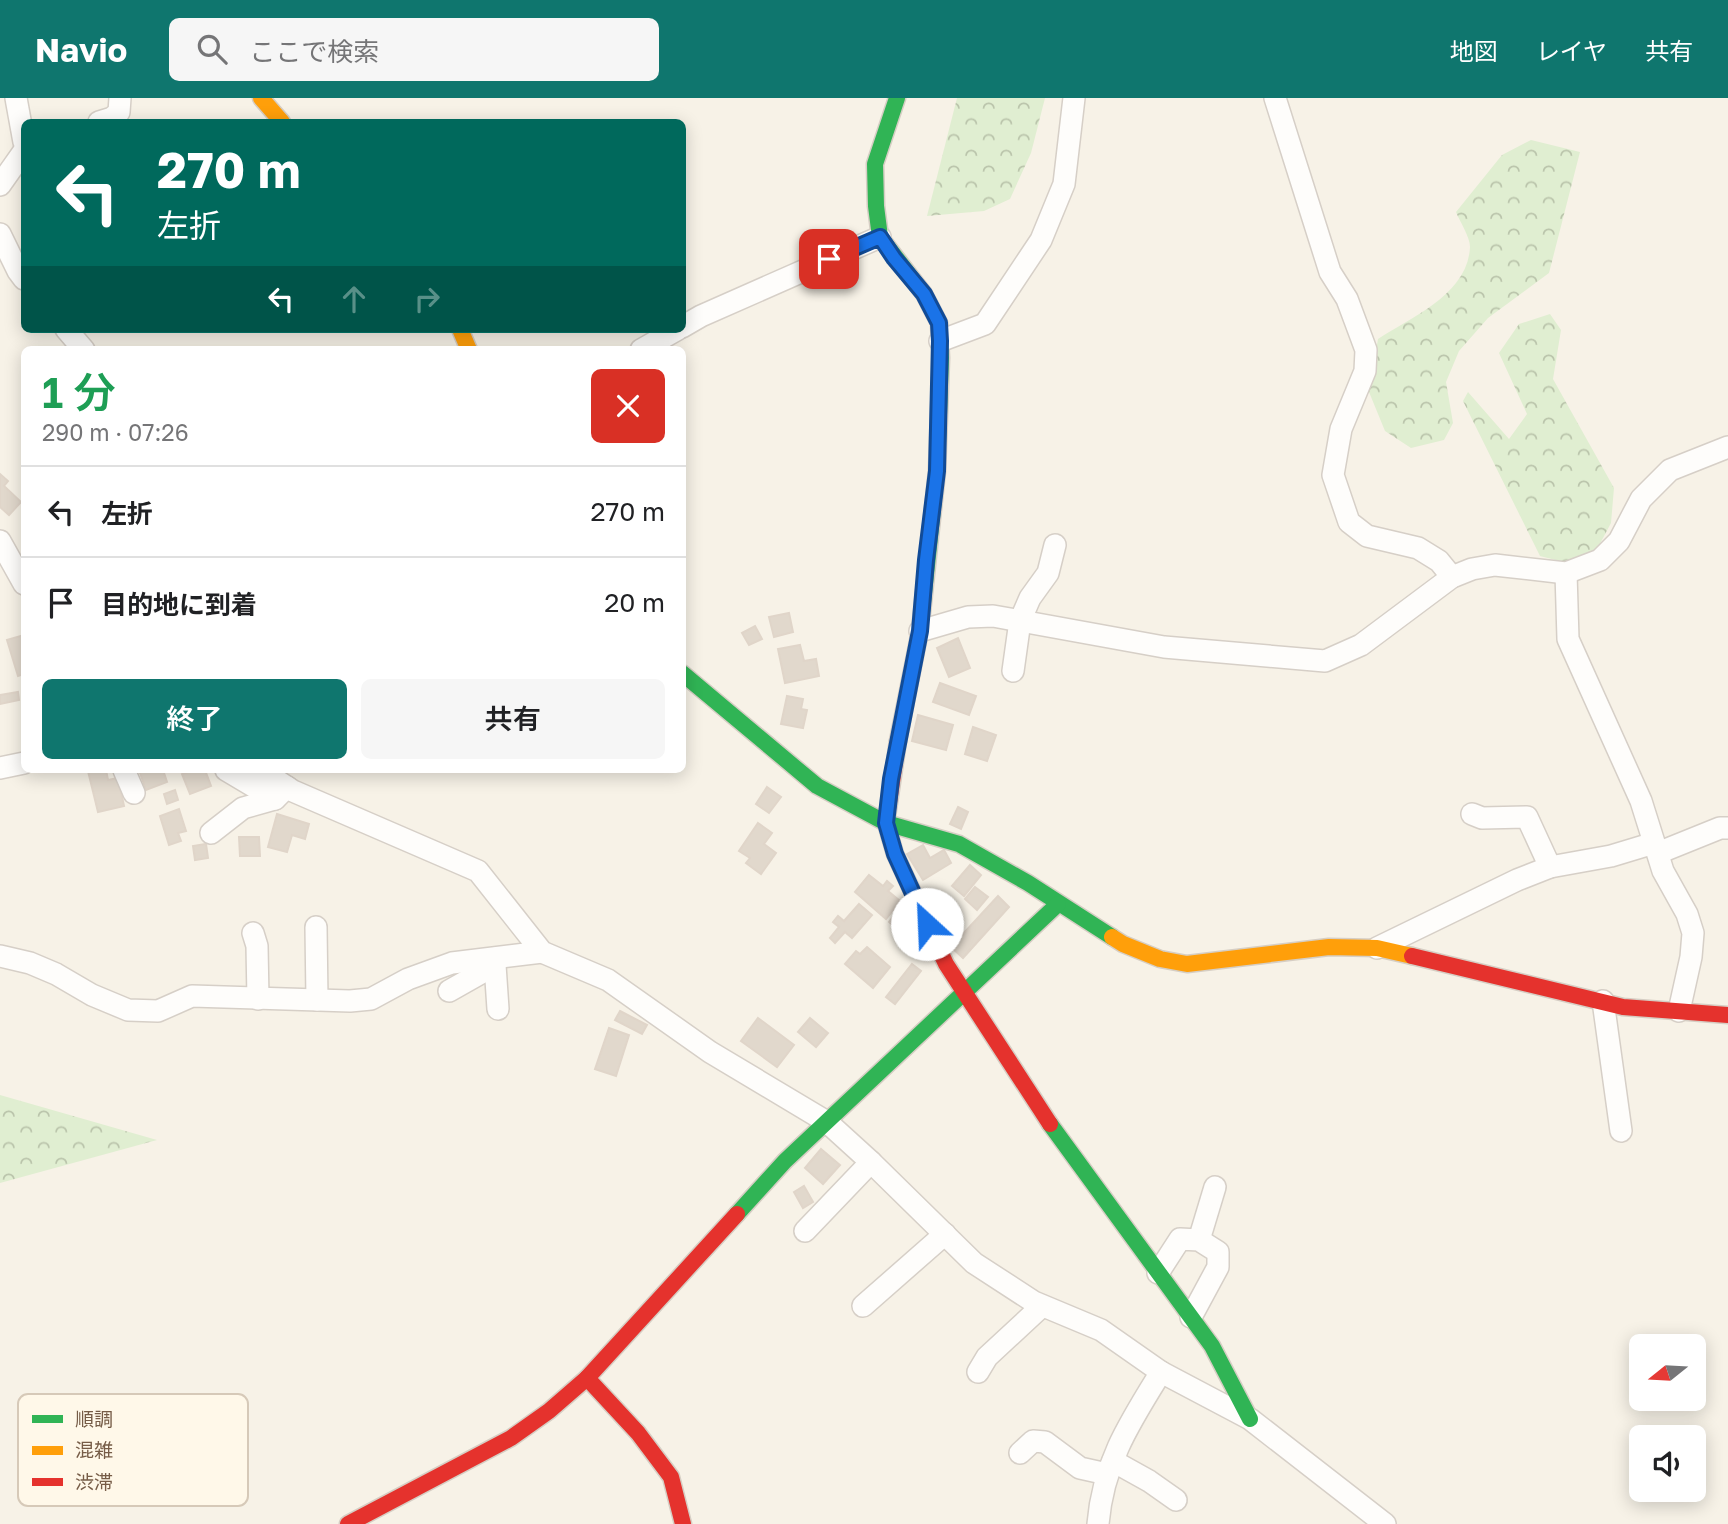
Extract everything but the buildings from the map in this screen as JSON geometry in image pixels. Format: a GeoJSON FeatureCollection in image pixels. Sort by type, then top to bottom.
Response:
{"type":"FeatureCollection","features":[{"type":"Feature","properties":{"kind":"street"},"geometry":{"type":"LineString","coordinates":[[16,98],[21,137]]}},
{"type":"Feature","properties":{"kind":"street"},"geometry":{"type":"LineString","coordinates":[[261,98],[279,119]]}},
{"type":"Feature","properties":{"kind":"street"},"geometry":{"type":"LineString","coordinates":[[897,98],[875,164],[880,237],[924,294],[939,323],[940,341],[937,471],[920,631],[891,779],[886,823],[895,854],[946,964],[1059,1138],[1212,1346],[1250,1419]]}},
{"type":"Feature","properties":{"kind":"street"},"geometry":{"type":"LineString","coordinates":[[940,341],[985,324],[1041,240],[1064,184],[1074,98]]}},
{"type":"Feature","properties":{"kind":"street"},"geometry":{"type":"LineString","coordinates":[[1275,98],[1329,272],[1347,299],[1366,350],[1365,371],[1341,429],[1334,475],[1349,522],[1367,536],[1418,548],[1439,561],[1452,577]]}},
{"type":"Feature","properties":{"kind":"street"},"geometry":{"type":"LineString","coordinates":[[0,185],[21,156]]}},
{"type":"Feature","properties":{"kind":"street"},"geometry":{"type":"LineString","coordinates":[[0,234],[21,275]]}},
{"type":"Feature","properties":{"kind":"street"},"geometry":{"type":"LineString","coordinates":[[686,325],[880,237]]}},
{"type":"Feature","properties":{"kind":"street"},"geometry":{"type":"LineString","coordinates":[[648,346],[671,333]]}},
{"type":"Feature","properties":{"kind":"street"},"geometry":{"type":"LineString","coordinates":[[920,631],[968,617],[993,616],[1164,647],[1325,661],[1361,645],[1452,577],[1472,569],[1495,565],[1566,573],[1601,560],[1619,541],[1641,499],[1670,470],[1728,447]]}},
{"type":"Feature","properties":{"kind":"street"},"geometry":{"type":"LineString","coordinates":[[0,540],[21,551]]}},
{"type":"Feature","properties":{"kind":"street"},"geometry":{"type":"LineString","coordinates":[[0,540],[21,578]]}},
{"type":"Feature","properties":{"kind":"street"},"geometry":{"type":"LineString","coordinates":[[1013,671],[1020,621],[1030,598],[1048,573],[1055,545]]}},
{"type":"Feature","properties":{"kind":"street"},"geometry":{"type":"LineString","coordinates":[[1566,573],[1568,639],[1641,801],[1663,871],[1687,914],[1693,933],[1691,957],[1679,1011]]}},
{"type":"Feature","properties":{"kind":"street"},"geometry":{"type":"LineString","coordinates":[[686,676],[817,786],[886,823],[959,844],[1027,883],[1123,944],[1160,959],[1187,964],[1329,947],[1377,948],[1623,1007],[1728,1015]]}},
{"type":"Feature","properties":{"kind":"street"},"geometry":{"type":"LineString","coordinates":[[0,768],[21,764]]}},
{"type":"Feature","properties":{"kind":"street"},"geometry":{"type":"LineString","coordinates":[[125,773],[135,793]]}},
{"type":"Feature","properties":{"kind":"street"},"geometry":{"type":"LineString","coordinates":[[233,773],[478,871],[542,953],[608,980],[710,1052],[827,1122],[974,1263],[1042,1306],[1101,1330],[1161,1372],[1250,1419],[1385,1524]]}},
{"type":"Feature","properties":{"kind":"street"},"geometry":{"type":"LineString","coordinates":[[264,773],[281,793]]}},
{"type":"Feature","properties":{"kind":"street"},"geometry":{"type":"LineString","coordinates":[[211,833],[243,808],[281,793]]}},
{"type":"Feature","properties":{"kind":"street"},"geometry":{"type":"LineString","coordinates":[[1472,814],[1482,818],[1527,817],[1550,867]]}},
{"type":"Feature","properties":{"kind":"street"},"geometry":{"type":"LineString","coordinates":[[1377,948],[1517,880],[1550,867],[1656,848],[1720,828],[1728,828]]}},
{"type":"Feature","properties":{"kind":"street"},"geometry":{"type":"LineString","coordinates":[[348,1524],[511,1438],[549,1411],[587,1378],[785,1161],[1058,904]]}},
{"type":"Feature","properties":{"kind":"street"},"geometry":{"type":"LineString","coordinates":[[316,927],[317,1000]]}},
{"type":"Feature","properties":{"kind":"street"},"geometry":{"type":"LineString","coordinates":[[253,933],[257,946],[258,999]]}},
{"type":"Feature","properties":{"kind":"street"},"geometry":{"type":"LineString","coordinates":[[0,956],[30,963],[128,1010],[158,1011],[192,996],[371,999],[408,979],[452,963],[495,962],[542,953]]}},
{"type":"Feature","properties":{"kind":"street"},"geometry":{"type":"LineString","coordinates":[[449,991],[495,962]]}},
{"type":"Feature","properties":{"kind":"street"},"geometry":{"type":"LineString","coordinates":[[495,962],[498,1009]]}},
{"type":"Feature","properties":{"kind":"street"},"geometry":{"type":"LineString","coordinates":[[1602,1002],[1620,1131]]}},
{"type":"Feature","properties":{"kind":"street"},"geometry":{"type":"LineString","coordinates":[[805,1231],[871,1162]]}},
{"type":"Feature","properties":{"kind":"street"},"geometry":{"type":"LineString","coordinates":[[1199,1240],[1215,1187]]}},
{"type":"Feature","properties":{"kind":"street"},"geometry":{"type":"LineString","coordinates":[[863,1306],[944,1234]]}},
{"type":"Feature","properties":{"kind":"street"},"geometry":{"type":"LineString","coordinates":[[1158,1273],[1180,1239],[1199,1240],[1218,1252],[1218,1267],[1191,1317]]}},
{"type":"Feature","properties":{"kind":"street"},"geometry":{"type":"LineString","coordinates":[[978,1372],[987,1357],[1042,1306]]}},
{"type":"Feature","properties":{"kind":"street"},"geometry":{"type":"LineString","coordinates":[[1098,1524],[1110,1468],[1123,1433],[1161,1372]]}},
{"type":"Feature","properties":{"kind":"street"},"geometry":{"type":"LineString","coordinates":[[587,1378],[638,1433],[671,1477],[683,1524]]}},
{"type":"Feature","properties":{"kind":"street"},"geometry":{"type":"LineString","coordinates":[[1020,1453],[1033,1441],[1045,1442],[1080,1468],[1110,1468],[1149,1481],[1176,1500]]}},
{"type":"Feature","properties":{"kind":"green space"},"geometry":{"type":"Polygon","coordinates":[[[957,98],[1045,98],[1031,153],[1010,199],[984,211],[927,216],[957,98]]]}},
{"type":"Feature","properties":{"kind":"green space"},"geometry":{"type":"Polygon","coordinates":[[[1531,140],[1580,152],[1549,273],[1488,318],[1459,351],[1446,382],[1453,423],[1444,440],[1411,448],[1385,431],[1369,392],[1378,339],[1422,313],[1449,291],[1460,278],[1467,264],[1470,243],[1456,212],[1502,155],[1531,140]]]}},
{"type":"Feature","properties":{"kind":"green space"},"geometry":{"type":"Polygon","coordinates":[[[1550,314],[1561,330],[1553,379],[1614,488],[1611,523],[1595,553],[1571,564],[1540,556],[1463,401],[1468,392],[1509,439],[1527,414],[1499,353],[1519,324],[1550,314]]]}},
{"type":"Feature","properties":{"kind":"green space"},"geometry":{"type":"Polygon","coordinates":[[[0,1095],[157,1140],[0,1183],[0,1095]]]}},
{"type":"Feature","properties":{"kind":"traffic: fast"},"geometry":{"type":"LineString","coordinates":[[897,98],[875,164],[880,237],[924,294],[939,323],[941,358],[937,471],[920,631],[898,741]]}},
{"type":"Feature","properties":{"kind":"traffic: fast"},"geometry":{"type":"LineString","coordinates":[[686,676],[817,786],[886,823],[959,844],[1028,883],[1112,937]]}},
{"type":"Feature","properties":{"kind":"traffic: fast"},"geometry":{"type":"LineString","coordinates":[[737,1214],[785,1161],[1058,904]]}},
{"type":"Feature","properties":{"kind":"traffic: fast"},"geometry":{"type":"LineString","coordinates":[[1050,1124],[1212,1346],[1250,1419]]}},
{"type":"Feature","properties":{"kind":"traffic: slow"},"geometry":{"type":"LineString","coordinates":[[261,98],[279,119]]}},
{"type":"Feature","properties":{"kind":"traffic: slow"},"geometry":{"type":"LineString","coordinates":[[462,333],[467,346]]}},
{"type":"Feature","properties":{"kind":"traffic: slow"},"geometry":{"type":"LineString","coordinates":[[1112,937],[1160,959],[1187,964],[1329,947],[1377,948],[1412,956]]}},
{"type":"Feature","properties":{"kind":"traffic: jam"},"geometry":{"type":"LineString","coordinates":[[898,741],[886,823],[895,854],[946,964],[1050,1124]]}},
{"type":"Feature","properties":{"kind":"traffic: jam"},"geometry":{"type":"LineString","coordinates":[[1412,956],[1623,1007],[1728,1015]]}},
{"type":"Feature","properties":{"kind":"traffic: jam"},"geometry":{"type":"LineString","coordinates":[[683,1524],[671,1477],[638,1433],[587,1378],[737,1214]]}},
{"type":"Feature","properties":{"kind":"traffic: jam"},"geometry":{"type":"LineString","coordinates":[[348,1524],[511,1438],[549,1411],[587,1378]]}},
{"type":"Feature","properties":{"kind":"route"},"geometry":{"type":"LineString","coordinates":[[829,259],[880,237],[924,294],[939,323],[941,358],[937,471],[920,631],[891,779],[886,823],[895,854],[927,924]]}}]}
